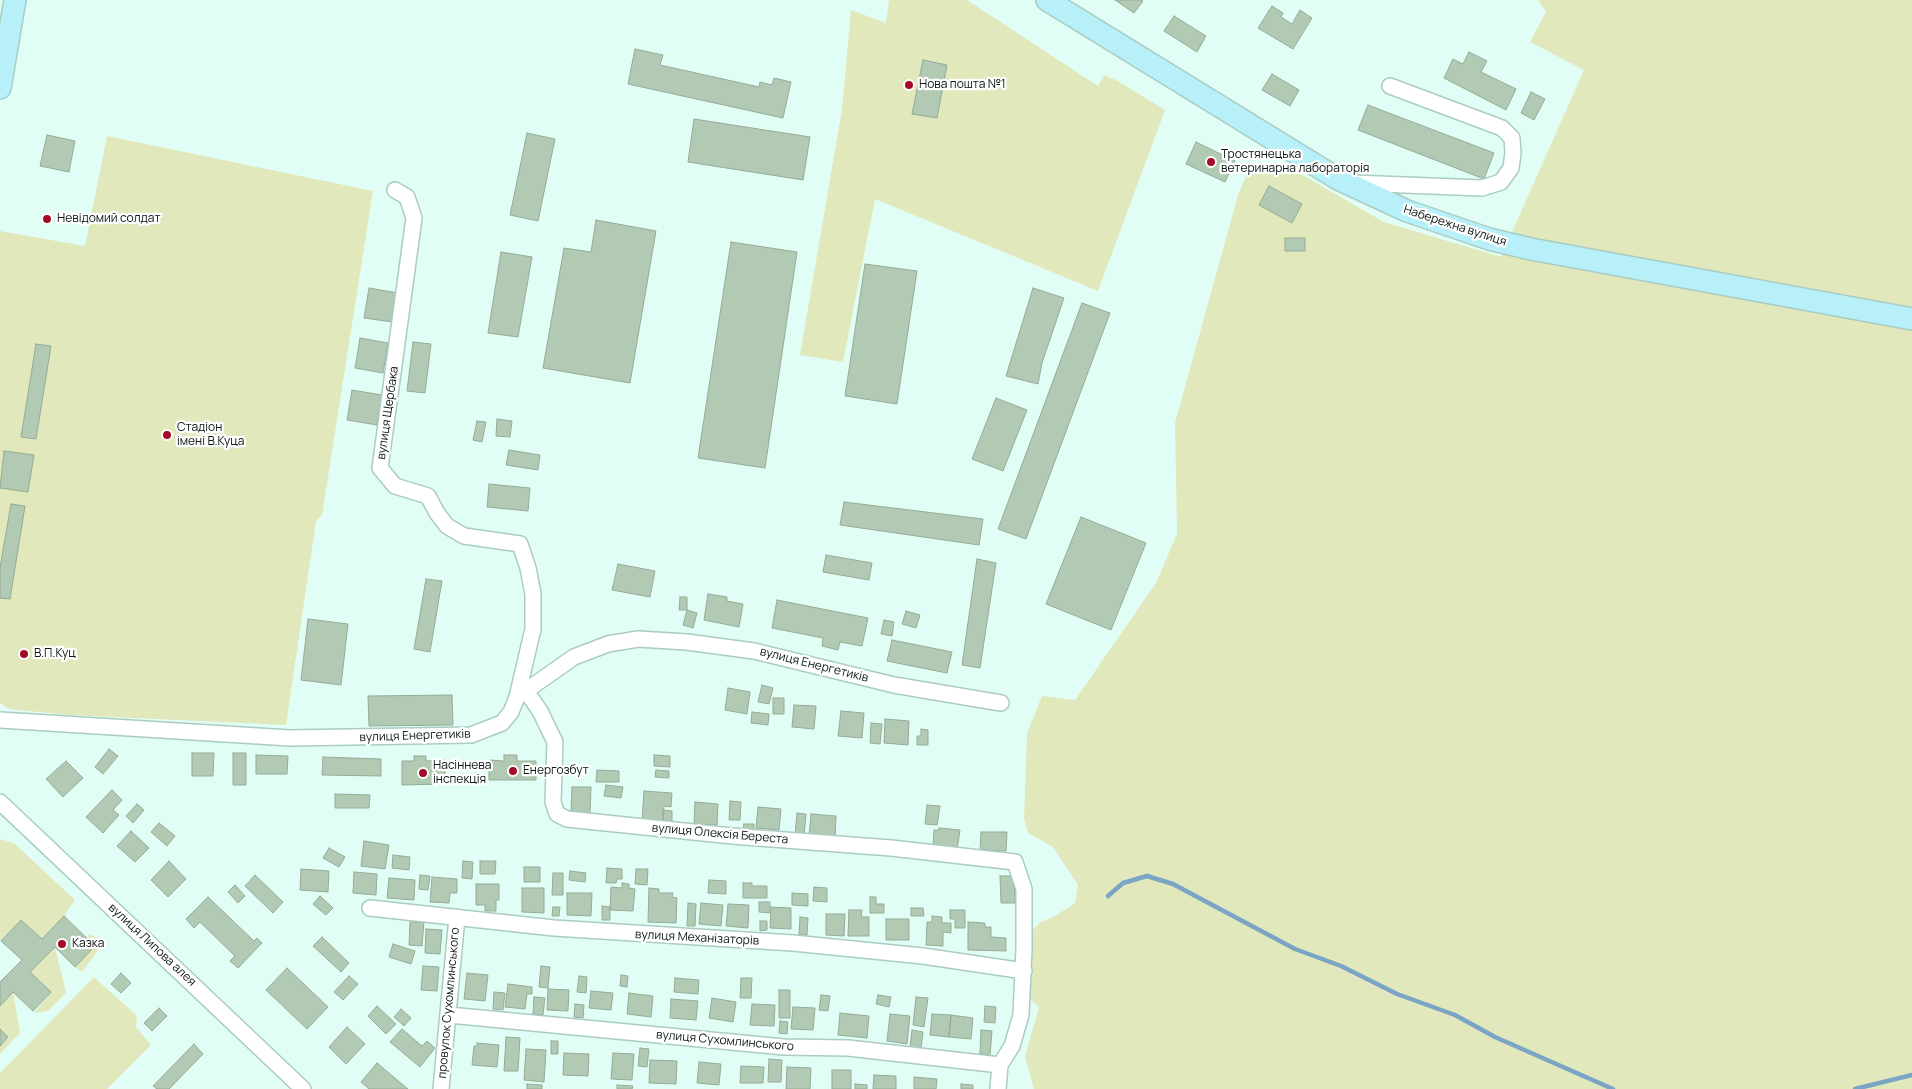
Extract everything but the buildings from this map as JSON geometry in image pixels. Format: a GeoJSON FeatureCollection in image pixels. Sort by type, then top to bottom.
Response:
{"type":"FeatureCollection","features":[{"type":"Feature","properties":{"kind":"main road"},"geometry":{"type":"LineString","coordinates":[[0,88],[15,0]]}},
{"type":"Feature","properties":{"kind":"main road","name":"Набережна вулиця"},"geometry":{"type":"LineString","coordinates":[[1047,0],[1346,183],[1407,211],[1489,239],[1531,249],[1912,319]]}},
{"type":"Feature","properties":{"kind":"street"},"geometry":{"type":"LineString","coordinates":[[1346,183],[1482,188],[1501,182],[1511,168],[1512,138],[1502,128],[1390,86]]}},
{"type":"Feature","properties":{"kind":"street","name":"вулиця Щербака"},"geometry":{"type":"LineString","coordinates":[[395,190],[407,197],[414,218],[380,468],[395,486],[428,496],[447,526],[464,536],[520,544],[528,568],[532,594],[532,629],[522,694]]}},
{"type":"Feature","properties":{"kind":"street","name":"вулиця Енергетиків"},"geometry":{"type":"LineString","coordinates":[[0,720],[290,738],[471,735],[502,722],[511,712],[522,694],[574,657],[608,644],[652,639],[758,651],[894,685],[1001,703]]}},
{"type":"Feature","properties":{"kind":"street","name":"вулиця Олексія Береста"},"geometry":{"type":"LineString","coordinates":[[522,694],[540,711],[555,742],[552,802],[557,814],[567,820],[732,836],[891,848],[1015,862],[1024,889],[1024,972]]}},
{"type":"Feature","properties":{"kind":"street","name":"вулиця Липова алея"},"geometry":{"type":"LineString","coordinates":[[0,802],[303,1089]]}},
{"type":"Feature","properties":{"kind":"street","name":"вулиця Механізаторів"},"geometry":{"type":"LineString","coordinates":[[370,908],[573,930],[794,943],[923,956],[1024,972]]}},
{"type":"Feature","properties":{"kind":"street","name":"провулок Сухомлинського"},"geometry":{"type":"LineString","coordinates":[[441,1089],[457,917]]}},
{"type":"Feature","properties":{"kind":"street"},"geometry":{"type":"LineString","coordinates":[[998,1089],[1000,1065],[1012,1046],[1018,1029],[1024,972]]}},
{"type":"Feature","properties":{"kind":"street","name":"вулиця Сухомлинського"},"geometry":{"type":"LineString","coordinates":[[449,1015],[774,1047],[848,1048],[1000,1065]]}},
{"type":"Feature","properties":{"kind":"green space"},"geometry":{"type":"Polygon","coordinates":[[[889,0],[967,0],[1098,86],[1104,75],[1118,81],[1165,110],[1098,291],[875,199],[843,362],[800,355],[842,109],[851,10],[886,23],[889,0]]]}},
{"type":"Feature","properties":{"kind":"green space"},"geometry":{"type":"Polygon","coordinates":[[[1538,0],[1912,0],[1912,1089],[1034,1089],[1025,1057],[1039,1007],[1030,999],[1031,931],[1041,922],[1055,916],[1075,903],[1078,885],[1053,847],[1028,833],[1024,819],[1027,733],[1042,696],[1075,700],[1156,583],[1177,534],[1175,423],[1238,195],[1249,170],[1283,164],[1384,222],[1501,257],[1584,70],[1530,42],[1546,12],[1538,0]]]}},
{"type":"Feature","properties":{"kind":"green space","name":"Стадіон імені В.Куца"},"geometry":{"type":"Polygon","coordinates":[[[107,136],[373,191],[322,515],[316,521],[286,725],[68,715],[9,709],[0,703],[0,231],[85,246],[107,136]]]}},
{"type":"Feature","properties":{"kind":"green space"},"geometry":{"type":"Polygon","coordinates":[[[0,839],[14,843],[75,900],[64,916],[42,939],[21,920],[1,941],[0,939],[0,839]]]}},
{"type":"Feature","properties":{"kind":"green space"},"geometry":{"type":"Polygon","coordinates":[[[89,934],[97,938],[101,947],[82,972],[75,967],[89,934]]]}},
{"type":"Feature","properties":{"kind":"green space"},"geometry":{"type":"Polygon","coordinates":[[[55,947],[66,993],[48,1011],[34,1013],[51,992],[30,972],[55,947]]]}},
{"type":"Feature","properties":{"kind":"green space"},"geometry":{"type":"Polygon","coordinates":[[[94,977],[137,1016],[136,1027],[151,1045],[107,1089],[0,1089],[0,1073],[94,977]]]}},
{"type":"Feature","properties":{"kind":"green space"},"geometry":{"type":"Polygon","coordinates":[[[13,992],[20,1033],[0,1054],[0,1046],[8,1037],[0,1029],[0,1006],[13,992]]]}},
{"type":"Feature","properties":{"kind":"waterway"},"geometry":{"type":"LineString","coordinates":[[1108,896],[1123,883],[1147,876],[1173,884],[1295,949],[1341,966],[1397,994],[1455,1015],[1495,1037],[1613,1089]]}},
{"type":"Feature","properties":{"kind":"waterway"},"geometry":{"type":"LineString","coordinates":[[1855,1089],[1912,1075]]}},
{"type":"Feature","properties":{"kind":"place","name":"Нова пошта №1"},"geometry":{"type":"Point","coordinates":[909,85]}},
{"type":"Feature","properties":{"kind":"place","name":"Тростянецька ветеринарна лабораторія"},"geometry":{"type":"Point","coordinates":[1211,162]}},
{"type":"Feature","properties":{"kind":"place","name":"Невідомий солдат"},"geometry":{"type":"Point","coordinates":[47,219]}},
{"type":"Feature","properties":{"kind":"place","name":"Стадіон імені В.Куца"},"geometry":{"type":"Point","coordinates":[167,435]}},
{"type":"Feature","properties":{"kind":"place","name":"В.П.Куц"},"geometry":{"type":"Point","coordinates":[24,654]}},
{"type":"Feature","properties":{"kind":"place","name":"Енергозбут"},"geometry":{"type":"Point","coordinates":[513,771]}},
{"type":"Feature","properties":{"kind":"place","name":"Насіннева інспекція"},"geometry":{"type":"Point","coordinates":[423,773]}},
{"type":"Feature","properties":{"kind":"place","name":"Казка"},"geometry":{"type":"Point","coordinates":[62,944]}}]}
